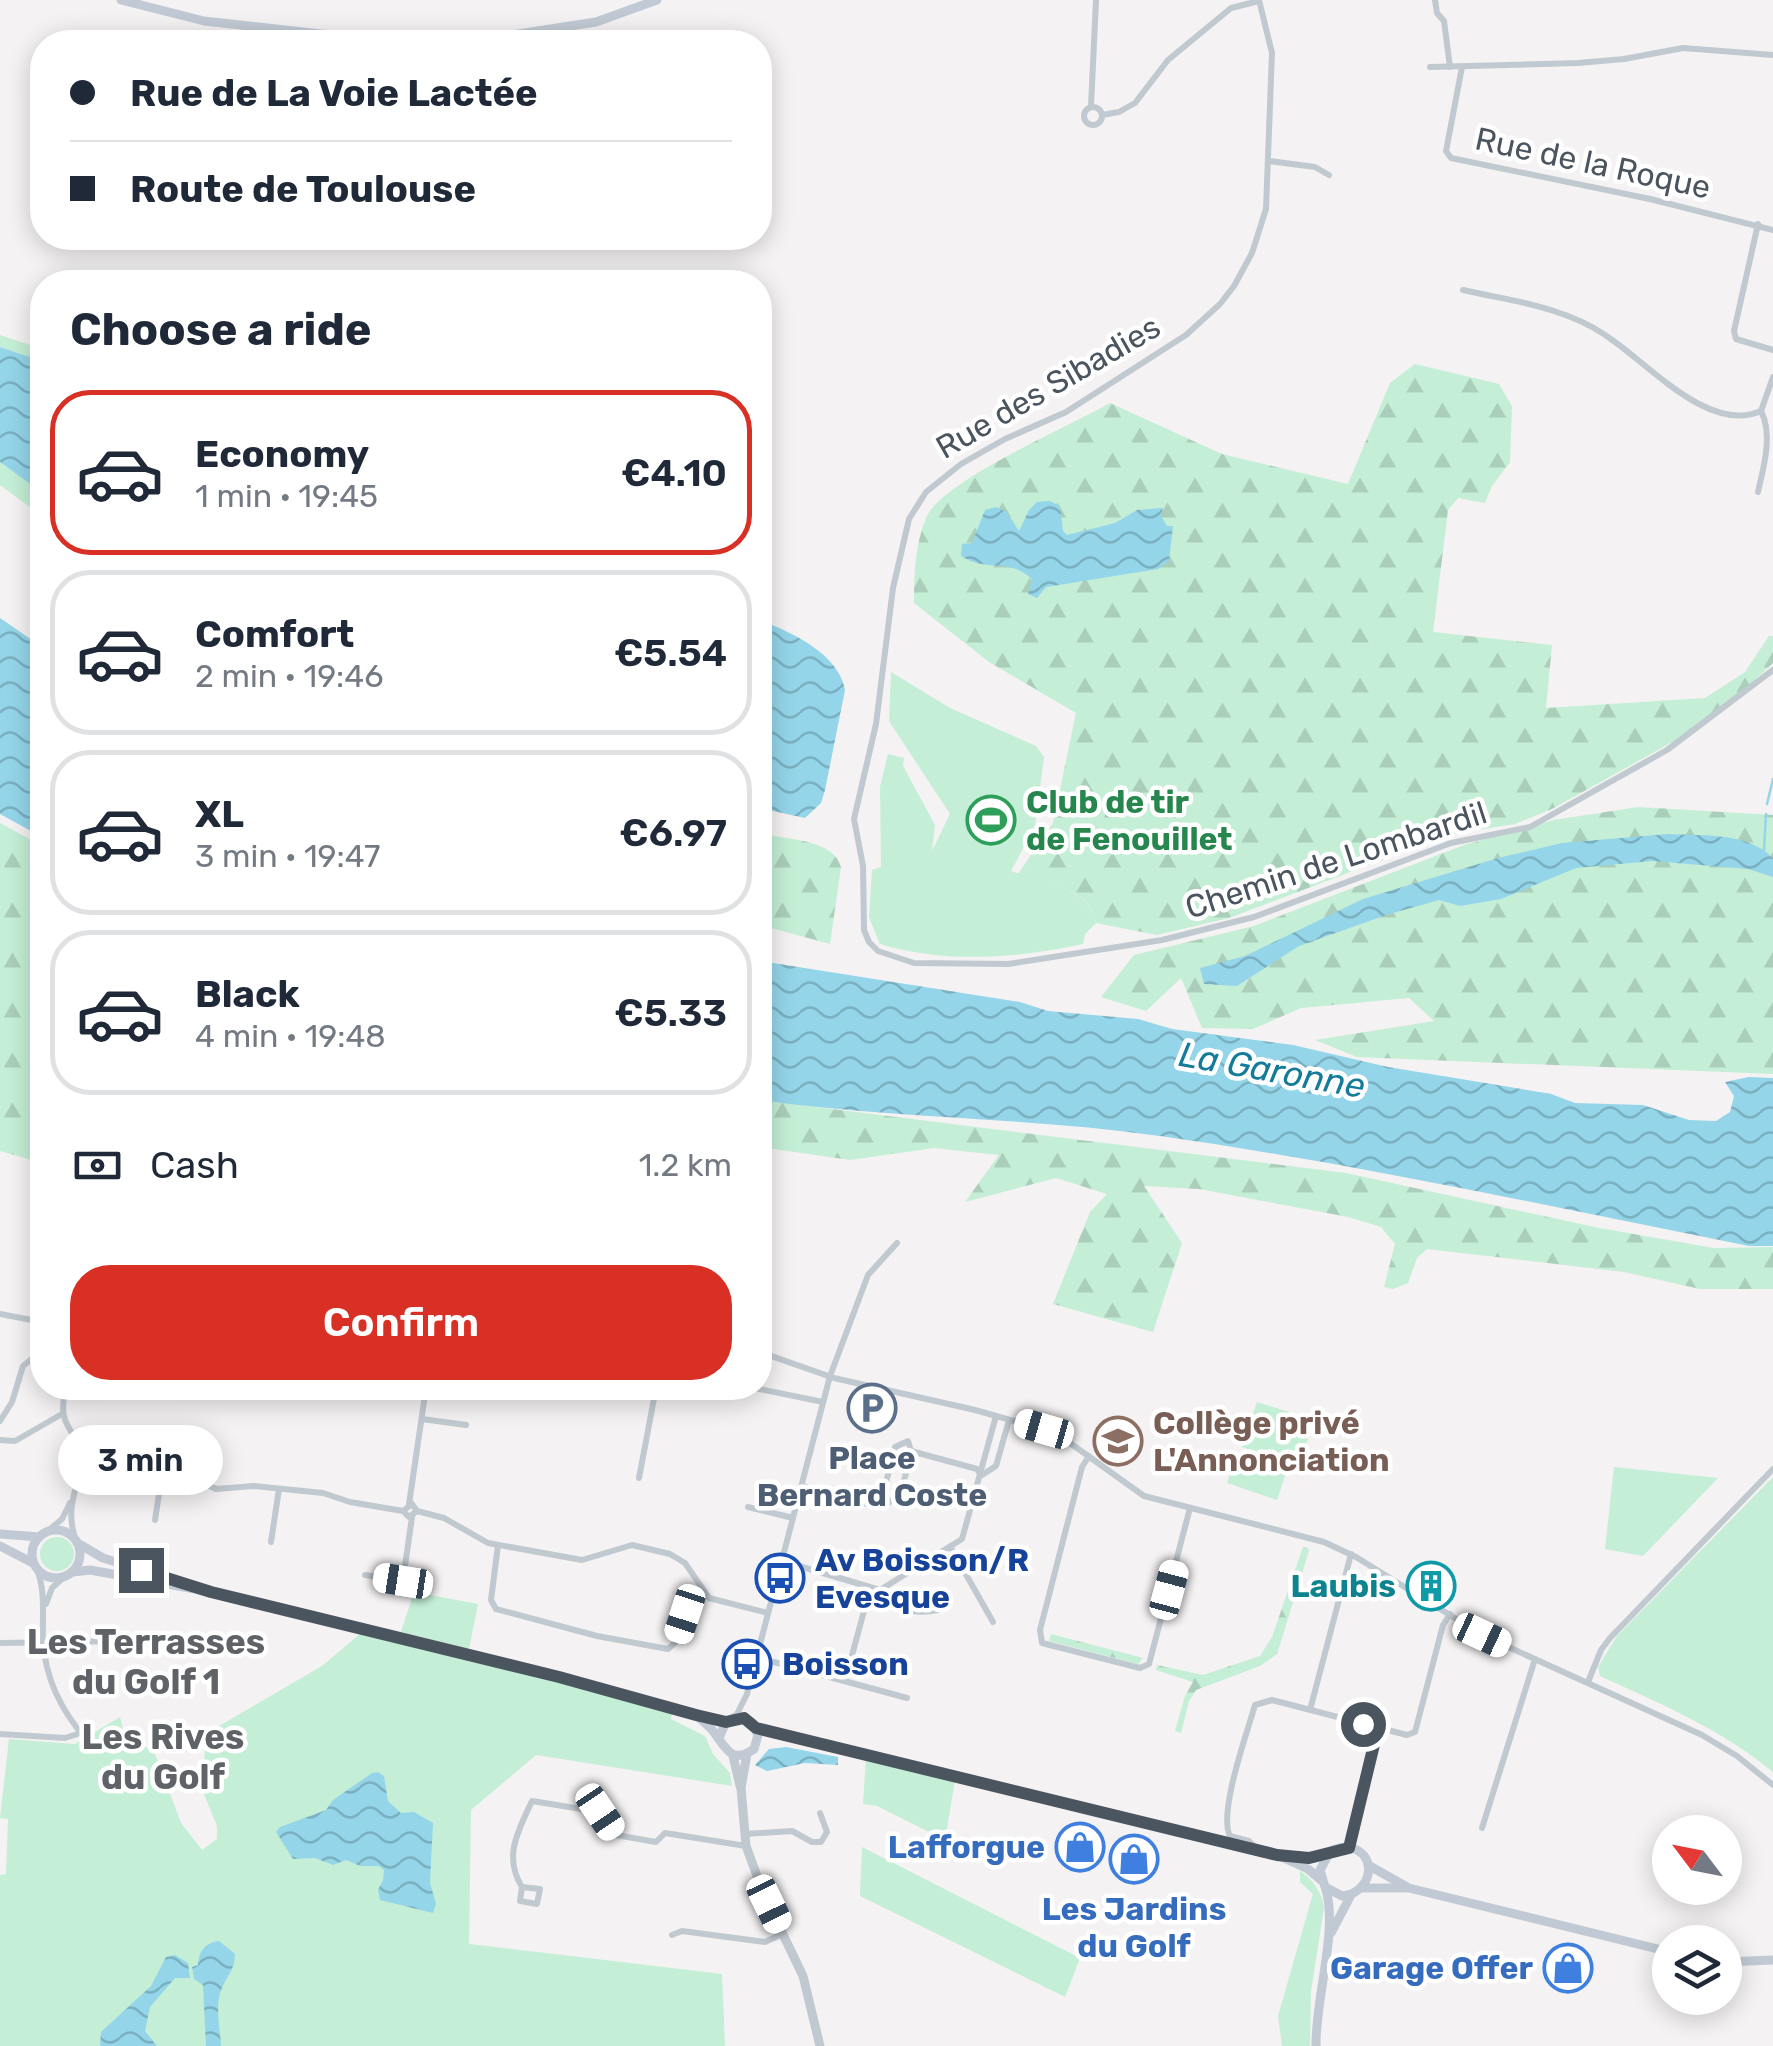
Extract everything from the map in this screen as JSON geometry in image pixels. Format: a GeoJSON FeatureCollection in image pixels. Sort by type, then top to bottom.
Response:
{"type":"FeatureCollection","features":[{"type":"Feature","properties":{"kind":"main road"},"geometry":{"type":"LineString","coordinates":[[122,0],[167,14],[272,30]]}},
{"type":"Feature","properties":{"kind":"main road"},"geometry":{"type":"LineString","coordinates":[[544,30],[596,22],[657,0]]}},
{"type":"Feature","properties":{"kind":"main road"},"geometry":{"type":"LineString","coordinates":[[0,1534],[43,1534],[59,1529],[103,1558],[211,1592]]}},
{"type":"Feature","properties":{"kind":"main road"},"geometry":{"type":"LineString","coordinates":[[36,1567],[32,1553],[43,1534]]}},
{"type":"Feature","properties":{"kind":"main road"},"geometry":{"type":"LineString","coordinates":[[68,1574],[79,1562],[77,1541]]}},
{"type":"Feature","properties":{"kind":"main road"},"geometry":{"type":"LineString","coordinates":[[0,1546],[20,1554],[46,1576],[90,1570],[211,1592],[559,1677],[696,1715],[754,1725],[1277,1855],[1309,1858],[1349,1848],[1410,1888]]}},
{"type":"Feature","properties":{"kind":"main road"},"geometry":{"type":"LineString","coordinates":[[696,1715],[732,1756],[747,1754],[757,1742],[790,1736]]}},
{"type":"Feature","properties":{"kind":"main road"},"geometry":{"type":"LineString","coordinates":[[719,1738],[730,1720]]}},
{"type":"Feature","properties":{"kind":"main road"},"geometry":{"type":"LineString","coordinates":[[754,1725],[757,1742]]}},
{"type":"Feature","properties":{"kind":"main road"},"geometry":{"type":"LineString","coordinates":[[1316,2046],[1316,2016],[1330,1910],[1321,1864],[1330,1852]]}},
{"type":"Feature","properties":{"kind":"main road"},"geometry":{"type":"LineString","coordinates":[[1277,1855],[1308,1869],[1337,1895],[1351,1895]]}},
{"type":"Feature","properties":{"kind":"main road"},"geometry":{"type":"LineString","coordinates":[[1327,1940],[1351,1895],[1368,1879],[1368,1864]]}},
{"type":"Feature","properties":{"kind":"main road"},"geometry":{"type":"LineString","coordinates":[[1362,1888],[1410,1888],[1652,1948]]}},
{"type":"Feature","properties":{"kind":"main road"},"geometry":{"type":"LineString","coordinates":[[1742,1962],[1771,1961]]}},
{"type":"Feature","properties":{"kind":"street"},"geometry":{"type":"LineString","coordinates":[[1091,106],[1100,109],[1099,123],[1087,124],[1084,112],[1091,106],[1096,0]]}},
{"type":"Feature","properties":{"kind":"street"},"geometry":{"type":"LineString","coordinates":[[1435,0],[1437,14],[1444,21],[1450,67]]}},
{"type":"Feature","properties":{"kind":"street"},"geometry":{"type":"LineString","coordinates":[[1102,115],[1135,103],[1168,60],[1231,8],[1259,1]]}},
{"type":"Feature","properties":{"kind":"street","name":"Rue des Sibadies"},"geometry":{"type":"LineString","coordinates":[[854,831],[876,724],[893,588],[904,533],[916,506],[961,464],[1066,412],[1186,335],[1234,286],[1262,230],[1269,161],[1272,53],[1259,1]]}},
{"type":"Feature","properties":{"kind":"street"},"geometry":{"type":"LineString","coordinates":[[1430,68],[1593,62],[1683,48],[1773,56]]}},
{"type":"Feature","properties":{"kind":"street","name":"Rue de la Roque"},"geometry":{"type":"LineString","coordinates":[[1462,66],[1446,151],[1451,158],[1773,227]]}},
{"type":"Feature","properties":{"kind":"street"},"geometry":{"type":"LineString","coordinates":[[1269,161],[1315,167],[1330,175]]}},
{"type":"Feature","properties":{"kind":"street"},"geometry":{"type":"LineString","coordinates":[[1758,224],[1734,332],[1736,338],[1773,350]]}},
{"type":"Feature","properties":{"kind":"street"},"geometry":{"type":"LineString","coordinates":[[1463,290],[1566,315],[1612,339],[1694,401],[1734,418],[1761,411],[1773,376]]}},
{"type":"Feature","properties":{"kind":"street"},"geometry":{"type":"LineString","coordinates":[[1758,492],[1770,434],[1761,411]]}},
{"type":"Feature","properties":{"kind":"street","name":"Chemin de Lombardil"},"geometry":{"type":"LineString","coordinates":[[854,831],[864,866],[864,930],[878,952],[891,957],[928,964],[1008,964],[1168,939],[1254,917],[1452,843],[1530,827],[1683,740],[1773,670]]}},
{"type":"Feature","properties":{"kind":"street"},"geometry":{"type":"LineString","coordinates":[[730,1720],[748,1694],[830,1376],[863,1287],[897,1243]]}},
{"type":"Feature","properties":{"kind":"street"},"geometry":{"type":"LineString","coordinates":[[0,1314],[30,1319]]}},
{"type":"Feature","properties":{"kind":"street"},"geometry":{"type":"LineString","coordinates":[[772,1356],[830,1376],[1056,1433],[1132,1490],[1324,1542],[1482,1635],[1702,1735],[1773,1785]]}},
{"type":"Feature","properties":{"kind":"street"},"geometry":{"type":"LineString","coordinates":[[0,1420],[12,1402],[23,1366],[30,1361]]}},
{"type":"Feature","properties":{"kind":"street"},"geometry":{"type":"LineString","coordinates":[[772,1392],[823,1402]]}},
{"type":"Feature","properties":{"kind":"street"},"geometry":{"type":"LineString","coordinates":[[64,1400],[62,1414],[80,1457],[69,1521],[77,1541]]}},
{"type":"Feature","properties":{"kind":"street"},"geometry":{"type":"LineString","coordinates":[[406,1507],[424,1400]]}},
{"type":"Feature","properties":{"kind":"street"},"geometry":{"type":"LineString","coordinates":[[639,1478],[654,1400]]}},
{"type":"Feature","properties":{"kind":"street"},"geometry":{"type":"LineString","coordinates":[[0,1440],[16,1441],[62,1414]]}},
{"type":"Feature","properties":{"kind":"street"},"geometry":{"type":"LineString","coordinates":[[870,1589],[880,1590],[951,1548],[966,1533],[996,1416]]}},
{"type":"Feature","properties":{"kind":"street"},"geometry":{"type":"LineString","coordinates":[[422,1419],[466,1425]]}},
{"type":"Feature","properties":{"kind":"street"},"geometry":{"type":"LineString","coordinates":[[981,1476],[996,1466],[1009,1420]]}},
{"type":"Feature","properties":{"kind":"street"},"geometry":{"type":"LineString","coordinates":[[802,1486],[878,1508],[896,1500],[900,1494],[911,1451],[908,1442],[895,1447],[884,1505]]}},
{"type":"Feature","properties":{"kind":"street"},"geometry":{"type":"LineString","coordinates":[[911,1451],[977,1469],[981,1476]]}},
{"type":"Feature","properties":{"kind":"street"},"geometry":{"type":"LineString","coordinates":[[1089,1456],[1082,1467],[1040,1630],[1042,1643],[1140,1668],[1148,1664],[1190,1508]]}},
{"type":"Feature","properties":{"kind":"street"},"geometry":{"type":"LineString","coordinates":[[80,1457],[199,1481],[216,1489],[253,1486],[406,1507],[415,1514],[444,1518],[480,1540],[582,1560],[625,1546],[638,1546],[678,1557],[705,1595],[722,1603],[768,1613]]}},
{"type":"Feature","properties":{"kind":"street"},"geometry":{"type":"LineString","coordinates":[[1588,1682],[1610,1638],[1773,1469]]}},
{"type":"Feature","properties":{"kind":"street"},"geometry":{"type":"LineString","coordinates":[[154,1520],[162,1474]]}},
{"type":"Feature","properties":{"kind":"street"},"geometry":{"type":"LineString","coordinates":[[271,1542],[279,1489]]}},
{"type":"Feature","properties":{"kind":"street"},"geometry":{"type":"LineString","coordinates":[[43,1534],[62,1519],[70,1502]]}},
{"type":"Feature","properties":{"kind":"street"},"geometry":{"type":"LineString","coordinates":[[748,1507],[793,1518]]}},
{"type":"Feature","properties":{"kind":"street"},"geometry":{"type":"LineString","coordinates":[[365,1576],[402,1584],[415,1514]]}},
{"type":"Feature","properties":{"kind":"street"},"geometry":{"type":"LineString","coordinates":[[498,1545],[491,1600],[496,1609],[597,1636],[668,1649],[677,1641],[685,1614],[705,1595]]}},
{"type":"Feature","properties":{"kind":"street"},"geometry":{"type":"LineString","coordinates":[[951,1548],[992,1622]]}},
{"type":"Feature","properties":{"kind":"street"},"geometry":{"type":"LineString","coordinates":[[1310,1710],[1350,1554]]}},
{"type":"Feature","properties":{"kind":"street"},"geometry":{"type":"LineString","coordinates":[[782,1562],[860,1582],[882,1602],[920,1614],[938,1610]]}},
{"type":"Feature","properties":{"kind":"street"},"geometry":{"type":"LineString","coordinates":[[36,1567],[44,1588],[43,1643],[52,1689],[88,1740]]}},
{"type":"Feature","properties":{"kind":"street"},"geometry":{"type":"LineString","coordinates":[[44,1610],[52,1588],[68,1574]]}},
{"type":"Feature","properties":{"kind":"street"},"geometry":{"type":"LineString","coordinates":[[845,1681],[870,1589]]}},
{"type":"Feature","properties":{"kind":"street"},"geometry":{"type":"LineString","coordinates":[[1258,1850],[1249,1841],[1230,1836],[1226,1824],[1254,1705],[1272,1700],[1407,1735],[1415,1732],[1450,1614]]}},
{"type":"Feature","properties":{"kind":"street"},"geometry":{"type":"LineString","coordinates":[[0,1642],[126,1641]]}},
{"type":"Feature","properties":{"kind":"street"},"geometry":{"type":"LineString","coordinates":[[1482,1828],[1535,1659]]}},
{"type":"Feature","properties":{"kind":"street"},"geometry":{"type":"LineString","coordinates":[[774,1662],[907,1698]]}},
{"type":"Feature","properties":{"kind":"street"},"geometry":{"type":"LineString","coordinates":[[748,1694],[754,1725]]}},
{"type":"Feature","properties":{"kind":"street"},"geometry":{"type":"LineString","coordinates":[[1349,1848],[1378,1728]]}},
{"type":"Feature","properties":{"kind":"street"},"geometry":{"type":"LineString","coordinates":[[0,1734],[65,1738],[81,1733]]}},
{"type":"Feature","properties":{"kind":"street"},"geometry":{"type":"LineString","coordinates":[[741,1788],[747,1754]]}},
{"type":"Feature","properties":{"kind":"street"},"geometry":{"type":"LineString","coordinates":[[732,1756],[741,1788],[746,1846],[808,1990],[820,2046]]}},
{"type":"Feature","properties":{"kind":"street"},"geometry":{"type":"LineString","coordinates":[[522,1887],[512,1871],[516,1835],[532,1801],[600,1812],[616,1835],[656,1842],[665,1833],[746,1846]]}},
{"type":"Feature","properties":{"kind":"street"},"geometry":{"type":"LineString","coordinates":[[744,1834],[792,1832],[821,1842],[827,1832],[820,1813]]}},
{"type":"Feature","properties":{"kind":"street"},"geometry":{"type":"LineString","coordinates":[[672,1935],[682,1931],[764,1942],[782,1934]]}},
{"type":"Feature","properties":{"kind":"green space"},"geometry":{"type":"Polygon","coordinates":[[[0,335],[30,345],[30,357],[0,347],[0,335]]]}},
{"type":"Feature","properties":{"kind":"green space"},"geometry":{"type":"Polygon","coordinates":[[[1415,364],[1499,384],[1512,406],[1510,462],[1485,503],[1458,498],[1448,510],[1433,632],[1552,645],[1546,708],[1705,698],[1745,672],[1769,636],[1773,636],[1773,663],[1745,689],[1674,741],[1552,809],[1515,824],[1450,834],[1229,918],[1157,935],[1096,923],[1092,911],[1077,894],[1018,874],[1053,823],[1076,713],[989,662],[914,603],[919,539],[926,518],[937,503],[981,471],[1110,403],[1222,454],[1348,484],[1390,383],[1415,364]]]}},
{"type":"Feature","properties":{"kind":"green space"},"geometry":{"type":"Polygon","coordinates":[[[0,462],[30,484],[30,507],[0,485],[0,462]]]}},
{"type":"Feature","properties":{"kind":"green space","name":"Club de tir de Fenouillet"},"geometry":{"type":"Polygon","coordinates":[[[891,672],[950,708],[1036,746],[1044,757],[1035,826],[1011,871],[1062,887],[1085,901],[1096,923],[1085,934],[1083,944],[982,957],[930,954],[880,944],[869,917],[872,870],[881,867],[880,787],[888,754],[904,758],[903,766],[935,825],[932,851],[950,814],[889,721],[891,672]]]}},
{"type":"Feature","properties":{"kind":"green space"},"geometry":{"type":"Polygon","coordinates":[[[1638,807],[1773,815],[1773,1074],[1357,1057],[1315,1040],[1434,1021],[1409,998],[1301,1008],[1253,1029],[1202,1028],[1181,978],[1146,1011],[1101,997],[1134,955],[1254,926],[1464,845],[1554,820],[1638,807]]]}},
{"type":"Feature","properties":{"kind":"green space"},"geometry":{"type":"Polygon","coordinates":[[[0,823],[30,839],[30,1160],[0,1151],[0,823]]]}},
{"type":"Feature","properties":{"kind":"green space"},"geometry":{"type":"Polygon","coordinates":[[[772,835],[818,845],[828,850],[841,867],[830,944],[772,928],[772,835]]]}},
{"type":"Feature","properties":{"kind":"green space"},"geometry":{"type":"Polygon","coordinates":[[[772,1101],[1346,1173],[1599,1228],[1714,1248],[1773,1247],[1773,1289],[1700,1289],[1624,1272],[1427,1249],[1417,1258],[1408,1283],[1393,1289],[1384,1287],[1395,1244],[1381,1227],[1348,1217],[1199,1189],[1144,1186],[1182,1243],[1153,1332],[1053,1304],[1090,1212],[1107,1194],[1056,1178],[965,1202],[999,1155],[934,1148],[850,1160],[772,1149],[772,1101]]]}},
{"type":"Feature","properties":{"kind":"green space"},"geometry":{"type":"Polygon","coordinates":[[[1257,1402],[1314,1420],[1299,1466],[1242,1447],[1257,1402]]]}},
{"type":"Feature","properties":{"kind":"green space"},"geometry":{"type":"Polygon","coordinates":[[[1236,1456],[1286,1473],[1277,1500],[1227,1483],[1236,1456]]]}},
{"type":"Feature","properties":{"kind":"green space"},"geometry":{"type":"Polygon","coordinates":[[[1614,1467],[1718,1478],[1643,1556],[1605,1549],[1614,1467]]]}},
{"type":"Feature","properties":{"kind":"green space"},"geometry":{"type":"Polygon","coordinates":[[[1773,1477],[1773,1772],[1711,1730],[1600,1676],[1598,1667],[1617,1636],[1773,1477]]]}},
{"type":"Feature","properties":{"kind":"green space"},"geometry":{"type":"Polygon","coordinates":[[[57,1537],[69,1542],[74,1554],[69,1566],[57,1571],[45,1566],[40,1554],[45,1542],[57,1537]]]}},
{"type":"Feature","properties":{"kind":"green space"},"geometry":{"type":"Polygon","coordinates":[[[1303,1547],[1309,1551],[1277,1654],[1260,1666],[1196,1690],[1181,1733],[1175,1731],[1193,1682],[1156,1670],[1157,1665],[1203,1675],[1260,1656],[1272,1637],[1303,1547]]]}},
{"type":"Feature","properties":{"kind":"green space"},"geometry":{"type":"Polygon","coordinates":[[[414,1592],[478,1604],[469,1649],[401,1632],[414,1592]]]}},
{"type":"Feature","properties":{"kind":"green space"},"geometry":{"type":"Polygon","coordinates":[[[361,1633],[662,1707],[672,1714],[671,1719],[705,1736],[713,1754],[730,1773],[732,1786],[536,1755],[471,1810],[469,1944],[722,1974],[725,2046],[0,2046],[0,1875],[6,1874],[8,1819],[0,1818],[9,1739],[75,1744],[120,1717],[123,1730],[155,1754],[181,1823],[202,1850],[217,1839],[217,1826],[201,1787],[207,1733],[322,1666],[361,1633]]]}},
{"type":"Feature","properties":{"kind":"green space"},"geometry":{"type":"Polygon","coordinates":[[[1051,1634],[1143,1658],[1138,1664],[1049,1641],[1051,1634]]]}},
{"type":"Feature","properties":{"kind":"green space"},"geometry":{"type":"Polygon","coordinates":[[[866,1758],[955,1780],[945,1840],[877,1806],[863,1804],[866,1758]]]}},
{"type":"Feature","properties":{"kind":"green space"},"geometry":{"type":"Polygon","coordinates":[[[862,1847],[1080,1958],[1065,1997],[860,1896],[862,1847]]]}},
{"type":"Feature","properties":{"kind":"green space"},"geometry":{"type":"Polygon","coordinates":[[[1300,1871],[1316,1887],[1324,1908],[1311,1991],[1310,2046],[1282,2046],[1278,2016],[1313,1894],[1300,1882],[1300,1871]]]}},
{"type":"Feature","properties":{"kind":"water"},"geometry":{"type":"Polygon","coordinates":[[[0,347],[30,357],[30,484],[0,462],[0,347]]]}},
{"type":"Feature","properties":{"kind":"water"},"geometry":{"type":"Polygon","coordinates":[[[1050,501],[1060,506],[1067,535],[1115,523],[1137,510],[1163,508],[1161,516],[1167,526],[1173,526],[1169,561],[1158,569],[1046,587],[1037,598],[1028,594],[1032,579],[1022,572],[961,556],[962,544],[972,543],[985,510],[996,507],[1007,512],[1019,531],[1037,502],[1050,501]]]}},
{"type":"Feature","properties":{"kind":"water"},"geometry":{"type":"Polygon","coordinates":[[[0,618],[30,639],[30,830],[0,814],[0,618]]]}},
{"type":"Feature","properties":{"kind":"water"},"geometry":{"type":"Polygon","coordinates":[[[772,626],[823,655],[841,677],[845,690],[821,803],[805,818],[772,811],[772,626]]]}},
{"type":"Feature","properties":{"kind":"water"},"geometry":{"type":"Polygon","coordinates":[[[1668,834],[1724,837],[1751,844],[1773,858],[1773,877],[1748,869],[1652,861],[1576,868],[1501,899],[1460,906],[1439,900],[1386,915],[1299,946],[1237,986],[1204,984],[1200,968],[1245,956],[1363,899],[1562,843],[1668,834]]]}},
{"type":"Feature","properties":{"kind":"water","name":"La Garonne"},"geometry":{"type":"Polygon","coordinates":[[[772,963],[1020,1002],[1048,1011],[1138,1019],[1172,1029],[1293,1045],[1388,1067],[1551,1094],[1575,1103],[1643,1105],[1689,1120],[1716,1121],[1730,1112],[1734,1096],[1725,1082],[1773,1078],[1773,1246],[1749,1246],[1381,1173],[1160,1136],[772,1101],[772,963]]]}},
{"type":"Feature","properties":{"kind":"water"},"geometry":{"type":"Polygon","coordinates":[[[786,1747],[838,1757],[838,1765],[805,1763],[767,1771],[755,1765],[769,1749],[786,1747]]]}},
{"type":"Feature","properties":{"kind":"water"},"geometry":{"type":"Polygon","coordinates":[[[372,1773],[384,1776],[388,1801],[401,1813],[414,1812],[433,1823],[433,1913],[380,1900],[378,1890],[384,1870],[379,1866],[360,1866],[346,1860],[333,1865],[315,1858],[293,1859],[276,1832],[326,1810],[333,1800],[372,1773]]]}},
{"type":"Feature","properties":{"kind":"water"},"geometry":{"type":"Polygon","coordinates":[[[219,1941],[235,1954],[235,1960],[219,1996],[221,2046],[206,2046],[203,1985],[194,1979],[192,1967],[198,1965],[206,1946],[219,1941]]]}},
{"type":"Feature","properties":{"kind":"water"},"geometry":{"type":"Polygon","coordinates":[[[175,1955],[188,1963],[190,1978],[175,1978],[150,2007],[145,2031],[157,2046],[100,2046],[101,2032],[151,1986],[166,1957],[175,1955]]]}},
{"type":"Feature","properties":{"kind":"waterway"},"geometry":{"type":"LineString","coordinates":[[1767,804],[1773,779]]}},
{"type":"Feature","properties":{"kind":"waterway"},"geometry":{"type":"LineString","coordinates":[[1764,850],[1766,814]]}},
{"type":"Feature","properties":{"kind":"place","name":"Club de tir de Fenouillet"},"geometry":{"type":"Point","coordinates":[991,820]}},
{"type":"Feature","properties":{"kind":"place","name":"Place Bernard Coste"},"geometry":{"type":"Point","coordinates":[872,1408]}},
{"type":"Feature","properties":{"kind":"place","name":"Collège privé L'Annonciation"},"geometry":{"type":"Point","coordinates":[1118,1441]}},
{"type":"Feature","properties":{"kind":"place","name":"Av Boisson/R Evesque"},"geometry":{"type":"Point","coordinates":[780,1578]}},
{"type":"Feature","properties":{"kind":"place","name":"Laubis"},"geometry":{"type":"Point","coordinates":[1431,1586]}},
{"type":"Feature","properties":{"kind":"place","name":"Boisson"},"geometry":{"type":"Point","coordinates":[747,1664]}},
{"type":"Feature","properties":{"kind":"place","name":"Lafforgue"},"geometry":{"type":"Point","coordinates":[1080,1847]}},
{"type":"Feature","properties":{"kind":"place","name":"Les Jardins du Golf"},"geometry":{"type":"Point","coordinates":[1134,1859]}},
{"type":"Feature","properties":{"kind":"place","name":"Garage Offer"},"geometry":{"type":"Point","coordinates":[1568,1968]}},
{"type":"Feature","properties":{"kind":"district","name":"Les Terrasses du Golf 1"},"geometry":{"type":"Point","coordinates":[146,1662]}},
{"type":"Feature","properties":{"kind":"district","name":"Les Rives du Golf"},"geometry":{"type":"Point","coordinates":[163,1757]}},
{"type":"Feature","properties":{"kind":"route"},"geometry":{"type":"LineString","coordinates":[[141,1570],[211,1592],[559,1677],[696,1715],[726,1722],[744,1718],[756,1728],[1277,1855],[1309,1858],[1336,1848],[1349,1848],[1378,1728],[1363,1724]]}}]}
